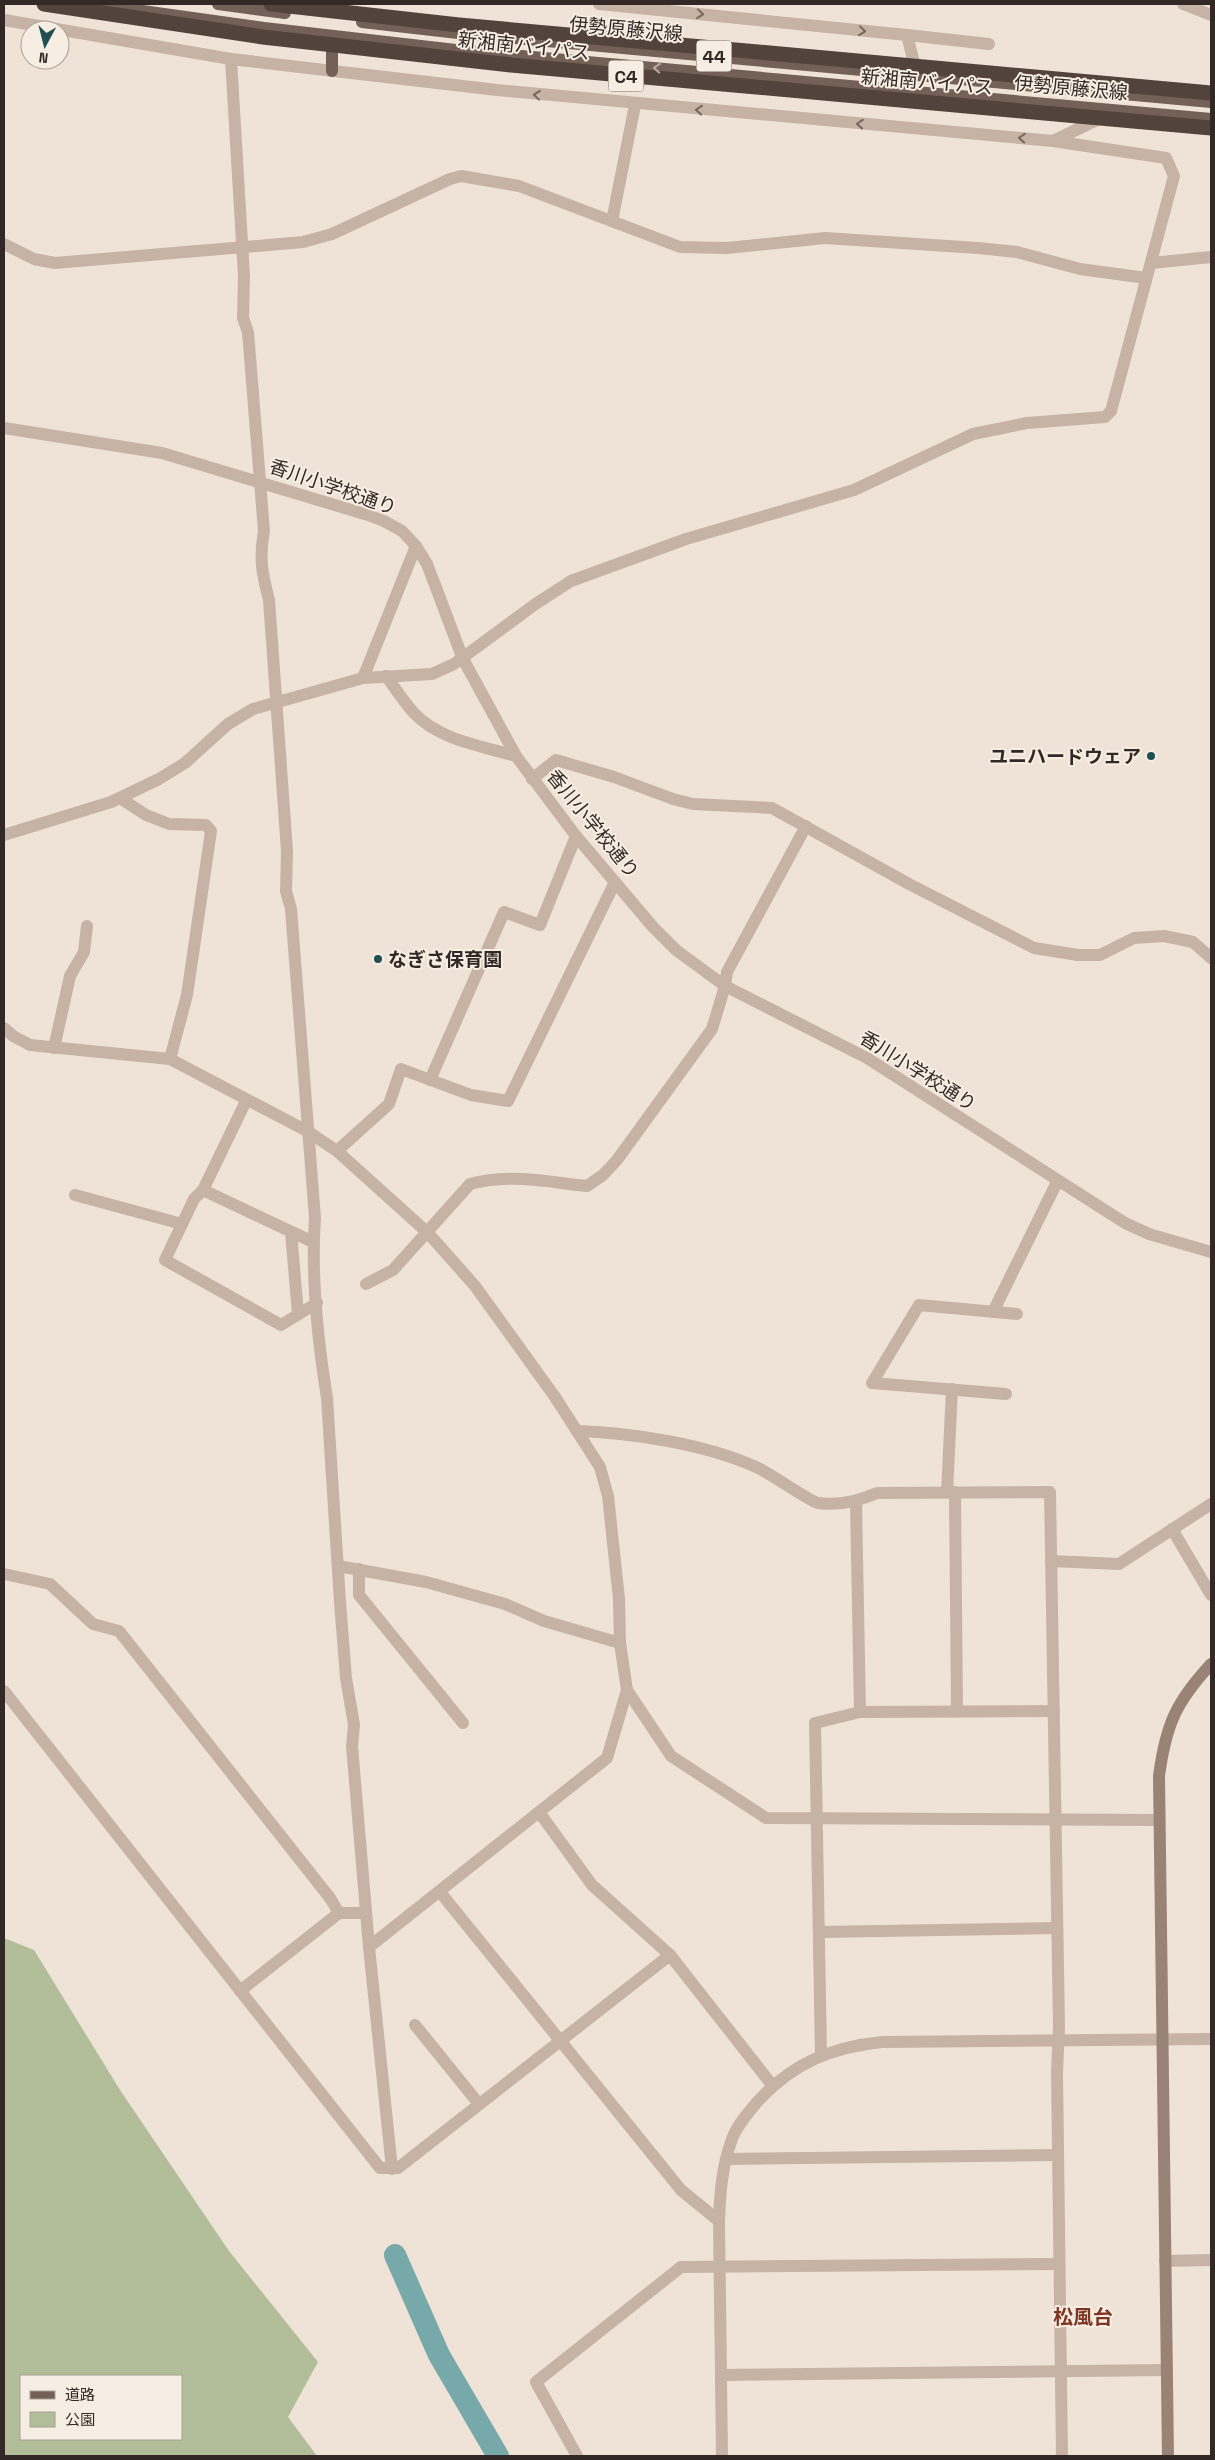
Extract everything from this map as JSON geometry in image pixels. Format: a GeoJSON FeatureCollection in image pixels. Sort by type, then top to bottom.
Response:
{"type":"FeatureCollection","features":[{"type":"Feature","properties":{"kind":"highway","name":"新湘南バイパス"},"geometry":{"type":"LineString","coordinates":[[44,4],[263,37],[511,65],[1211,128]]}},
{"type":"Feature","properties":{"kind":"highway","name":"新湘南バイパス"},"geometry":{"type":"LineString","coordinates":[[271,4],[459,25],[1211,93]]}},
{"type":"Feature","properties":{"kind":"main road","name":"伊勢原藤沢線"},"geometry":{"type":"LineString","coordinates":[[92,4],[332,36],[1211,119]]}},
{"type":"Feature","properties":{"kind":"main road","name":"伊勢原藤沢線"},"geometry":{"type":"LineString","coordinates":[[218,4],[458,33],[1211,102]]}},
{"type":"Feature","properties":{"kind":"main road"},"geometry":{"type":"LineString","coordinates":[[332,36],[332,71]]}},
{"type":"Feature","properties":{"kind":"street"},"geometry":{"type":"LineString","coordinates":[[599,4],[989,44]]}},
{"type":"Feature","properties":{"kind":"street"},"geometry":{"type":"LineString","coordinates":[[1183,4],[1211,15]]}},
{"type":"Feature","properties":{"kind":"street"},"geometry":{"type":"LineString","coordinates":[[4,20],[231,59],[332,71],[635,105],[1053,141],[1166,158],[1174,176],[1111,411],[1106,417],[1027,422],[973,434],[854,490],[686,539],[571,581],[534,604],[463,659],[432,674],[363,678],[252,709],[228,724],[185,763],[159,779],[120,798],[4,835]]}},
{"type":"Feature","properties":{"kind":"street"},"geometry":{"type":"LineString","coordinates":[[907,36],[917,75]]}},
{"type":"Feature","properties":{"kind":"street"},"geometry":{"type":"LineString","coordinates":[[231,59],[244,276],[243,318],[248,332],[264,531],[260,554],[261,573],[269,600],[287,851],[286,891],[291,909],[315,1218],[313,1242],[321,1363],[327,1398],[346,1678],[354,1725],[352,1746],[366,1913],[392,2169]]}},
{"type":"Feature","properties":{"kind":"street"},"geometry":{"type":"LineString","coordinates":[[612,220],[635,105]]}},
{"type":"Feature","properties":{"kind":"street"},"geometry":{"type":"LineString","coordinates":[[1053,141],[1117,111]]}},
{"type":"Feature","properties":{"kind":"street"},"geometry":{"type":"LineString","coordinates":[[4,244],[34,259],[55,263],[303,242],[332,234],[450,179],[461,176],[519,186],[680,247],[727,248],[825,238],[978,248],[1017,252],[1080,269],[1146,278]]}},
{"type":"Feature","properties":{"kind":"street"},"geometry":{"type":"LineString","coordinates":[[1151,263],[1211,257]]}},
{"type":"Feature","properties":{"kind":"street","name":"香川小学校通り"},"geometry":{"type":"LineString","coordinates":[[4,428],[162,453],[259,481],[384,521],[402,531],[416,546],[427,564],[463,659],[516,756],[576,836],[676,950],[725,986],[867,1058],[1057,1182],[1125,1223],[1149,1234],[1211,1252]]}},
{"type":"Feature","properties":{"kind":"street"},"geometry":{"type":"LineString","coordinates":[[363,678],[416,546]]}},
{"type":"Feature","properties":{"kind":"street"},"geometry":{"type":"LineString","coordinates":[[386,676],[414,713],[433,728],[455,738],[516,756]]}},
{"type":"Feature","properties":{"kind":"street"},"geometry":{"type":"LineString","coordinates":[[532,779],[556,760],[614,777],[673,799],[693,804],[772,808],[909,884],[1034,948],[1078,955],[1100,955],[1134,938],[1164,936],[1193,942],[1211,958]]}},
{"type":"Feature","properties":{"kind":"street"},"geometry":{"type":"LineString","coordinates":[[120,798],[146,815],[169,824],[206,826],[211,832],[187,995],[170,1059]]}},
{"type":"Feature","properties":{"kind":"street"},"geometry":{"type":"LineString","coordinates":[[366,1284],[393,1270],[470,1184],[489,1179],[508,1178],[588,1186],[603,1175],[617,1160],[712,1029],[725,986],[727,972],[806,826]]}},
{"type":"Feature","properties":{"kind":"street"},"geometry":{"type":"LineString","coordinates":[[430,1080],[504,912],[540,925],[576,836]]}},
{"type":"Feature","properties":{"kind":"street"},"geometry":{"type":"LineString","coordinates":[[337,1150],[388,1104],[401,1069],[471,1095],[508,1101],[615,882]]}},
{"type":"Feature","properties":{"kind":"street"},"geometry":{"type":"LineString","coordinates":[[54,1048],[70,976],[84,952],[87,926]]}},
{"type":"Feature","properties":{"kind":"street"},"geometry":{"type":"LineString","coordinates":[[4,1028],[13,1036],[30,1045],[170,1059],[246,1101],[307,1131],[337,1150],[428,1233],[475,1286],[578,1431],[600,1467],[608,1496],[619,1599],[620,1642],[627,1690],[607,1758],[369,1947]]}},
{"type":"Feature","properties":{"kind":"street"},"geometry":{"type":"LineString","coordinates":[[246,1101],[203,1190],[194,1198],[165,1260],[281,1325],[317,1303]]}},
{"type":"Feature","properties":{"kind":"street"},"geometry":{"type":"LineString","coordinates":[[993,1312],[1057,1182]]}},
{"type":"Feature","properties":{"kind":"street"},"geometry":{"type":"LineString","coordinates":[[203,1190],[313,1242]]}},
{"type":"Feature","properties":{"kind":"street"},"geometry":{"type":"LineString","coordinates":[[75,1195],[182,1224]]}},
{"type":"Feature","properties":{"kind":"street"},"geometry":{"type":"LineString","coordinates":[[291,1232],[298,1314]]}},
{"type":"Feature","properties":{"kind":"street"},"geometry":{"type":"LineString","coordinates":[[1006,1394],[872,1383],[919,1305],[1016,1314]]}},
{"type":"Feature","properties":{"kind":"street"},"geometry":{"type":"LineString","coordinates":[[952,1389],[951,1492],[957,1711]]}},
{"type":"Feature","properties":{"kind":"street"},"geometry":{"type":"LineString","coordinates":[[578,1431],[600,1432],[703,1448],[756,1466],[817,1503],[856,1502],[877,1493],[1050,1492],[1057,1928],[1062,2456]]}},
{"type":"Feature","properties":{"kind":"street"},"geometry":{"type":"LineString","coordinates":[[856,1502],[860,1712]]}},
{"type":"Feature","properties":{"kind":"street"},"geometry":{"type":"LineString","coordinates":[[1051,1561],[1119,1564],[1211,1504]]}},
{"type":"Feature","properties":{"kind":"street"},"geometry":{"type":"LineString","coordinates":[[1172,1529],[1211,1594]]}},
{"type":"Feature","properties":{"kind":"street"},"geometry":{"type":"LineString","coordinates":[[338,1566],[426,1582],[505,1604],[544,1621],[620,1642]]}},
{"type":"Feature","properties":{"kind":"street"},"geometry":{"type":"LineString","coordinates":[[359,1570],[359,1595],[464,1723]]}},
{"type":"Feature","properties":{"kind":"street"},"geometry":{"type":"LineString","coordinates":[[4,1574],[50,1584],[93,1624],[119,1631],[330,1898],[338,1913]]}},
{"type":"Feature","properties":{"kind":"street"},"geometry":{"type":"LineString","coordinates":[[1168,2456],[1159,1776],[1164,1742],[1174,1713],[1192,1685],[1211,1664]]}},
{"type":"Feature","properties":{"kind":"street"},"geometry":{"type":"LineString","coordinates":[[627,1690],[671,1756],[766,1818],[817,1820],[1159,1820]]}},
{"type":"Feature","properties":{"kind":"street"},"geometry":{"type":"LineString","coordinates":[[4,1691],[380,2168],[398,2168],[559,2040],[670,1955]]}},
{"type":"Feature","properties":{"kind":"street"},"geometry":{"type":"LineString","coordinates":[[821,2055],[814,1723],[860,1712],[1054,1710]]}},
{"type":"Feature","properties":{"kind":"street"},"geometry":{"type":"LineString","coordinates":[[539,1812],[592,1885],[670,1955],[772,2085]]}},
{"type":"Feature","properties":{"kind":"street"},"geometry":{"type":"LineString","coordinates":[[440,1892],[680,2190],[718,2221]]}},
{"type":"Feature","properties":{"kind":"street"},"geometry":{"type":"LineString","coordinates":[[240,1991],[338,1913],[366,1913]]}},
{"type":"Feature","properties":{"kind":"street"},"geometry":{"type":"LineString","coordinates":[[819,1932],[1057,1928]]}},
{"type":"Feature","properties":{"kind":"street"},"geometry":{"type":"LineString","coordinates":[[415,2025],[479,2104]]}},
{"type":"Feature","properties":{"kind":"street"},"geometry":{"type":"LineString","coordinates":[[722,2456],[718,2221],[720,2186],[726,2159],[737,2130],[749,2111],[772,2085],[796,2068],[821,2055],[853,2045],[882,2042],[1210,2040]]}},
{"type":"Feature","properties":{"kind":"street"},"geometry":{"type":"LineString","coordinates":[[726,2159],[1058,2155]]}},
{"type":"Feature","properties":{"kind":"street"},"geometry":{"type":"LineString","coordinates":[[1165,2261],[1211,2260]]}},
{"type":"Feature","properties":{"kind":"street"},"geometry":{"type":"LineString","coordinates":[[577,2456],[536,2382],[681,2267],[1059,2264]]}},
{"type":"Feature","properties":{"kind":"street"},"geometry":{"type":"LineString","coordinates":[[721,2375],[1166,2370]]}},
{"type":"Feature","properties":{"kind":"green space"},"geometry":{"type":"Polygon","coordinates":[[[4,1938],[34,1950],[120,2090],[229,2251],[318,2362],[288,2417],[317,2456],[4,2456],[4,1938]]]}},
{"type":"Feature","properties":{"kind":"waterway"},"geometry":{"type":"LineString","coordinates":[[395,2255],[439,2355],[498,2456]]}},
{"type":"Feature","properties":{"kind":"place","name":"ユニハードウェア"},"geometry":{"type":"Point","coordinates":[1151,756]}},
{"type":"Feature","properties":{"kind":"place","name":"なぎさ保育園"},"geometry":{"type":"Point","coordinates":[378,959]}},
{"type":"Feature","properties":{"kind":"district","name":"松風台"},"geometry":{"type":"Point","coordinates":[1083,2317]}}]}
